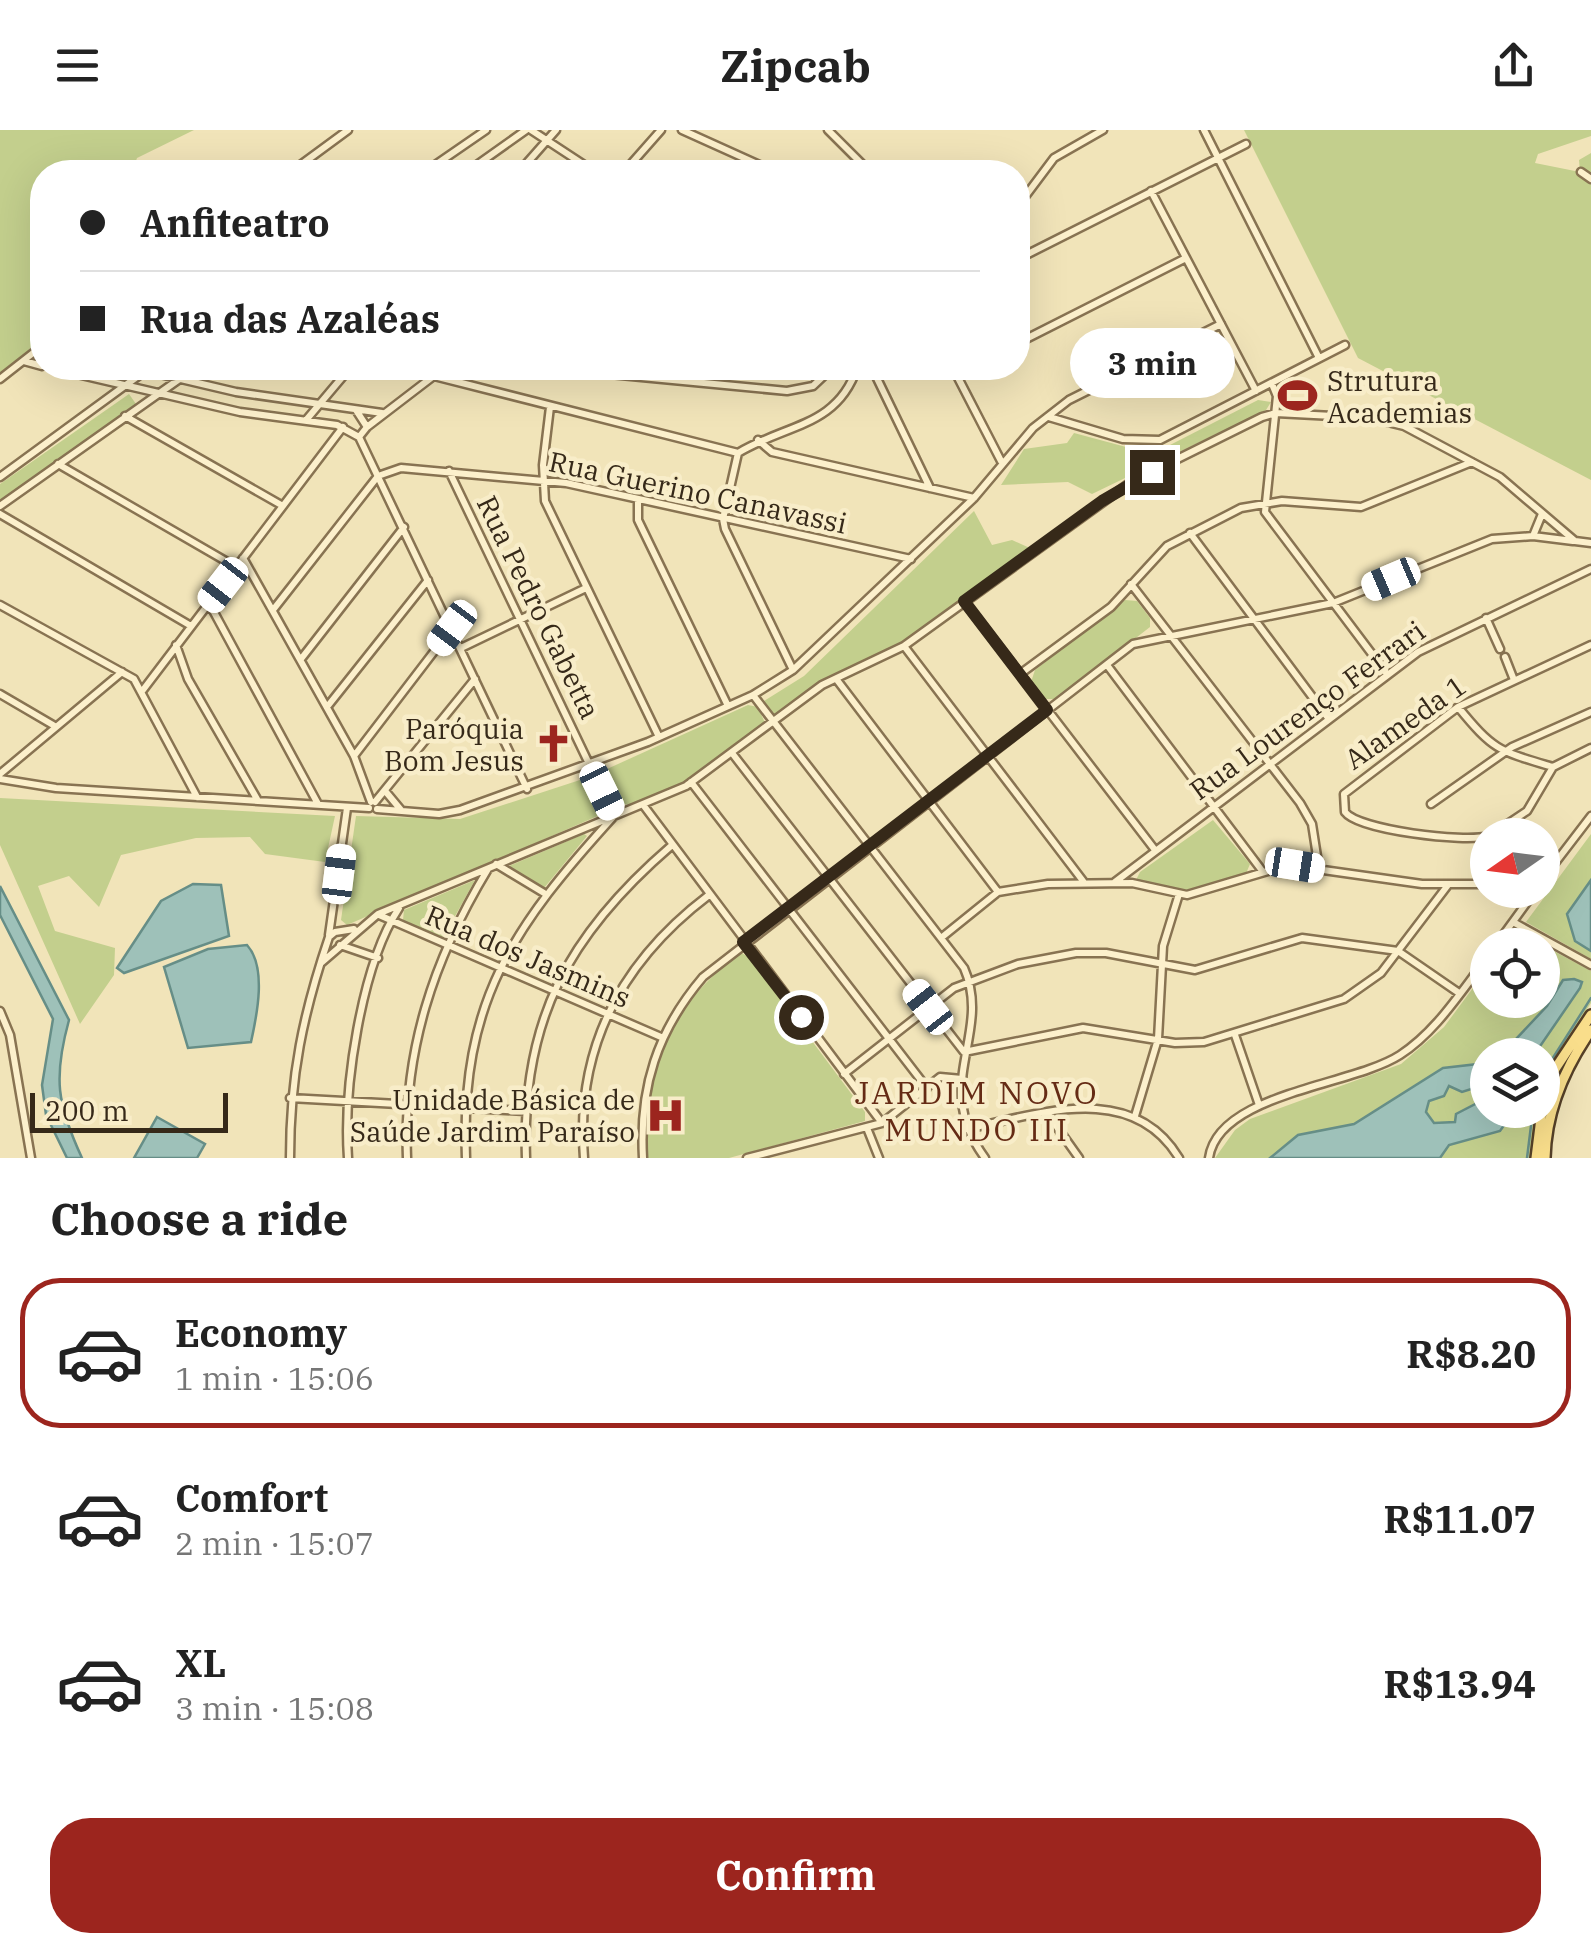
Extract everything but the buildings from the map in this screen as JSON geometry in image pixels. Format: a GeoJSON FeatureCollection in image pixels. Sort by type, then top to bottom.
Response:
{"type":"FeatureCollection","features":[{"type":"Feature","properties":{"kind":"main road"},"geometry":{"type":"LineString","coordinates":[[1560,1063],[1591,1015]]}},
{"type":"Feature","properties":{"kind":"main road"},"geometry":{"type":"LineString","coordinates":[[1544,1158],[1555,1100],[1576,1042],[1591,1030]]}},
{"type":"Feature","properties":{"kind":"main road"},"geometry":{"type":"LineString","coordinates":[[1536,1158],[1540,1128]]}},
{"type":"Feature","properties":{"kind":"street"},"geometry":{"type":"LineString","coordinates":[[307,160],[348,130]]}},
{"type":"Feature","properties":{"kind":"street"},"geometry":{"type":"LineString","coordinates":[[442,160],[486,130]]}},
{"type":"Feature","properties":{"kind":"street"},"geometry":{"type":"LineString","coordinates":[[484,160],[528,130],[575,160]]}},
{"type":"Feature","properties":{"kind":"street"},"geometry":{"type":"LineString","coordinates":[[529,160],[556,130]]}},
{"type":"Feature","properties":{"kind":"street"},"geometry":{"type":"LineString","coordinates":[[635,160],[661,130]]}},
{"type":"Feature","properties":{"kind":"street"},"geometry":{"type":"LineString","coordinates":[[682,130],[748,160]]}},
{"type":"Feature","properties":{"kind":"street"},"geometry":{"type":"LineString","coordinates":[[828,130],[858,160]]}},
{"type":"Feature","properties":{"kind":"street"},"geometry":{"type":"LineString","coordinates":[[1030,190],[1054,158],[1104,130]]}},
{"type":"Feature","properties":{"kind":"street"},"geometry":{"type":"LineString","coordinates":[[1204,130],[1318,358]]}},
{"type":"Feature","properties":{"kind":"street"},"geometry":{"type":"LineString","coordinates":[[1030,253],[1246,144]]}},
{"type":"Feature","properties":{"kind":"street"},"geometry":{"type":"LineString","coordinates":[[1581,172],[1591,179]]}},
{"type":"Feature","properties":{"kind":"street"},"geometry":{"type":"LineString","coordinates":[[1151,191],[1256,391]]}},
{"type":"Feature","properties":{"kind":"street"},"geometry":{"type":"LineString","coordinates":[[1030,337],[1186,258]]}},
{"type":"Feature","properties":{"kind":"street"},"geometry":{"type":"LineString","coordinates":[[0,774],[56,788],[347,808],[373,805],[402,810],[460,810],[528,789],[659,738],[753,695],[793,670],[912,560],[1048,416],[1069,400],[1221,324]]}},
{"type":"Feature","properties":{"kind":"street"},"geometry":{"type":"LineString","coordinates":[[1048,416],[1123,439],[1155,441],[1181,432],[1344,345]]}},
{"type":"Feature","properties":{"kind":"street"},"geometry":{"type":"LineString","coordinates":[[0,378],[30,355]]}},
{"type":"Feature","properties":{"kind":"street"},"geometry":{"type":"LineString","coordinates":[[22,361],[30,363]]}},
{"type":"Feature","properties":{"kind":"street"},"geometry":{"type":"LineString","coordinates":[[104,380],[240,412],[343,427],[359,437],[528,789]]}},
{"type":"Feature","properties":{"kind":"street"},"geometry":{"type":"LineString","coordinates":[[0,476],[133,380]]}},
{"type":"Feature","properties":{"kind":"street"},"geometry":{"type":"LineString","coordinates":[[177,380],[0,510],[191,626]]}},
{"type":"Feature","properties":{"kind":"street"},"geometry":{"type":"LineString","coordinates":[[185,380],[382,412]]}},
{"type":"Feature","properties":{"kind":"street"},"geometry":{"type":"LineString","coordinates":[[307,419],[339,380]]}},
{"type":"Feature","properties":{"kind":"street"},"geometry":{"type":"LineString","coordinates":[[359,437],[382,412],[428,380]]}},
{"type":"Feature","properties":{"kind":"street"},"geometry":{"type":"LineString","coordinates":[[452,380],[738,452],[828,412],[849,392],[854,380]]}},
{"type":"Feature","properties":{"kind":"street"},"geometry":{"type":"LineString","coordinates":[[674,380],[787,391],[812,386],[819,380]]}},
{"type":"Feature","properties":{"kind":"street"},"geometry":{"type":"LineString","coordinates":[[878,380],[930,489]]}},
{"type":"Feature","properties":{"kind":"street"},"geometry":{"type":"LineString","coordinates":[[959,380],[1002,461]]}},
{"type":"Feature","properties":{"kind":"street"},"geometry":{"type":"LineString","coordinates":[[1272,384],[1276,414],[1264,502],[1268,518],[1387,674]]}},
{"type":"Feature","properties":{"kind":"street"},"geometry":{"type":"LineString","coordinates":[[332,388],[340,406]]}},
{"type":"Feature","properties":{"kind":"street"},"geometry":{"type":"LineString","coordinates":[[550,407],[543,480],[545,501],[659,738]]}},
{"type":"Feature","properties":{"kind":"street"},"geometry":{"type":"LineString","coordinates":[[356,410],[367,427]]}},
{"type":"Feature","properties":{"kind":"street"},"geometry":{"type":"LineString","coordinates":[[321,963],[335,947],[378,914],[644,806],[691,782],[811,692],[904,646],[1130,482],[1241,426],[1276,414],[1393,422],[1520,491],[1575,541]]}},
{"type":"Feature","properties":{"kind":"street"},"geometry":{"type":"LineString","coordinates":[[125,416],[283,506]]}},
{"type":"Feature","properties":{"kind":"street"},"geometry":{"type":"LineString","coordinates":[[143,690],[343,427]]}},
{"type":"Feature","properties":{"kind":"street"},"geometry":{"type":"LineString","coordinates":[[758,440],[772,452],[974,498]]}},
{"type":"Feature","properties":{"kind":"street"},"geometry":{"type":"LineString","coordinates":[[738,452],[723,519],[730,544],[793,670]]}},
{"type":"Feature","properties":{"kind":"street"},"geometry":{"type":"LineString","coordinates":[[1451,471],[1457,454]]}},
{"type":"Feature","properties":{"kind":"street"},"geometry":{"type":"LineString","coordinates":[[1020,674],[1111,606],[1167,546],[1190,533],[1264,502],[1361,506],[1472,462]]}},
{"type":"Feature","properties":{"kind":"street"},"geometry":{"type":"LineString","coordinates":[[58,464],[236,567]]}},
{"type":"Feature","properties":{"kind":"street","name":"Rua Guerino Canavassi"},"geometry":{"type":"LineString","coordinates":[[378,476],[401,468],[543,480],[912,560]]}},
{"type":"Feature","properties":{"kind":"street","name":"Rua Pedro Gabetta"},"geometry":{"type":"LineString","coordinates":[[449,472],[614,816]]}},
{"type":"Feature","properties":{"kind":"street"},"geometry":{"type":"LineString","coordinates":[[273,610],[378,476]]}},
{"type":"Feature","properties":{"kind":"street"},"geometry":{"type":"LineString","coordinates":[[951,494],[960,511]]}},
{"type":"Feature","properties":{"kind":"street"},"geometry":{"type":"LineString","coordinates":[[638,499],[638,520],[728,706]]}},
{"type":"Feature","properties":{"kind":"street"},"geometry":{"type":"LineString","coordinates":[[1533,536],[1542,514]]}},
{"type":"Feature","properties":{"kind":"street"},"geometry":{"type":"LineString","coordinates":[[301,660],[404,527]]}},
{"type":"Feature","properties":{"kind":"street"},"geometry":{"type":"LineString","coordinates":[[1190,533],[1328,718]]}},
{"type":"Feature","properties":{"kind":"street"},"geometry":{"type":"LineString","coordinates":[[643,1158],[644,1098],[662,1037],[698,982],[743,942],[1137,642],[1333,602],[1492,539],[1533,536],[1591,543]]}},
{"type":"Feature","properties":{"kind":"street"},"geometry":{"type":"LineString","coordinates":[[890,557],[895,575]]}},
{"type":"Feature","properties":{"kind":"street"},"geometry":{"type":"LineString","coordinates":[[244,558],[354,756],[373,805]]}},
{"type":"Feature","properties":{"kind":"street","name":"Rua Lourenço Ferrari"},"geometry":{"type":"LineString","coordinates":[[1115,882],[1418,652],[1591,569]]}},
{"type":"Feature","properties":{"kind":"street"},"geometry":{"type":"LineString","coordinates":[[327,708],[428,580]]}},
{"type":"Feature","properties":{"kind":"street"},"geometry":{"type":"LineString","coordinates":[[1131,584],[1312,824],[1319,869]]}},
{"type":"Feature","properties":{"kind":"street"},"geometry":{"type":"LineString","coordinates":[[461,648],[586,588]]}},
{"type":"Feature","properties":{"kind":"street"},"geometry":{"type":"LineString","coordinates":[[964,601],[1156,851]]}},
{"type":"Feature","properties":{"kind":"street"},"geometry":{"type":"LineString","coordinates":[[209,602],[319,805]]}},
{"type":"Feature","properties":{"kind":"street"},"geometry":{"type":"LineString","coordinates":[[0,604],[122,672],[143,690],[197,797]]}},
{"type":"Feature","properties":{"kind":"street"},"geometry":{"type":"LineString","coordinates":[[1486,618],[1514,680]]}},
{"type":"Feature","properties":{"kind":"street"},"geometry":{"type":"LineString","coordinates":[[354,756],[452,628]]}},
{"type":"Feature","properties":{"kind":"street"},"geometry":{"type":"LineString","coordinates":[[176,645],[188,678],[258,800]]}},
{"type":"Feature","properties":{"kind":"street"},"geometry":{"type":"LineString","coordinates":[[904,646],[1082,882]]}},
{"type":"Feature","properties":{"kind":"street","name":"Alameda 1"},"geometry":{"type":"LineString","coordinates":[[1470,838],[1358,823],[1350,819],[1343,803],[1349,787],[1458,707],[1591,646]]}},
{"type":"Feature","properties":{"kind":"street"},"geometry":{"type":"LineString","coordinates":[[1107,665],[1263,872]]}},
{"type":"Feature","properties":{"kind":"street"},"geometry":{"type":"LineString","coordinates":[[0,774],[53,725],[122,672]]}},
{"type":"Feature","properties":{"kind":"street"},"geometry":{"type":"LineString","coordinates":[[373,805],[476,679]]}},
{"type":"Feature","properties":{"kind":"street"},"geometry":{"type":"LineString","coordinates":[[837,680],[998,892]]}},
{"type":"Feature","properties":{"kind":"street"},"geometry":{"type":"LineString","coordinates":[[0,694],[53,725]]}},
{"type":"Feature","properties":{"kind":"street"},"geometry":{"type":"LineString","coordinates":[[753,695],[970,981],[972,1002],[960,1109],[982,1157]]}},
{"type":"Feature","properties":{"kind":"street"},"geometry":{"type":"LineString","coordinates":[[1458,707],[1489,744],[1502,752],[1552,767],[1591,748]]}},
{"type":"Feature","properties":{"kind":"street"},"geometry":{"type":"LineString","coordinates":[[1431,804],[1502,752],[1591,712]]}},
{"type":"Feature","properties":{"kind":"street"},"geometry":{"type":"LineString","coordinates":[[732,753],[964,1052]]}},
{"type":"Feature","properties":{"kind":"street","name":"Alameda 1"},"geometry":{"type":"LineString","coordinates":[[1515,818],[1526,810],[1552,767]]}},
{"type":"Feature","properties":{"kind":"street"},"geometry":{"type":"LineString","coordinates":[[691,782],[927,1088]]}},
{"type":"Feature","properties":{"kind":"street"},"geometry":{"type":"LineString","coordinates":[[386,792],[402,810]]}},
{"type":"Feature","properties":{"kind":"street"},"geometry":{"type":"LineString","coordinates":[[644,806],[882,1123]]}},
{"type":"Feature","properties":{"kind":"street"},"geometry":{"type":"LineString","coordinates":[[290,1158],[290,1098],[308,990],[332,934],[347,808]]}},
{"type":"Feature","properties":{"kind":"street"},"geometry":{"type":"LineString","coordinates":[[466,1158],[466,1109],[475,1042],[498,965],[544,894],[614,816]]}},
{"type":"Feature","properties":{"kind":"street"},"geometry":{"type":"LineString","coordinates":[[1560,856],[1591,816]]}},
{"type":"Feature","properties":{"kind":"street"},"geometry":{"type":"LineString","coordinates":[[526,1158],[525,1111],[535,1047],[565,965],[612,900],[672,846]]}},
{"type":"Feature","properties":{"kind":"street"},"geometry":{"type":"LineString","coordinates":[[941,938],[998,892],[1082,882],[1115,882],[1196,894],[1288,865],[1428,884],[1470,884]]}},
{"type":"Feature","properties":{"kind":"street"},"geometry":{"type":"LineString","coordinates":[[492,866],[544,894]]}},
{"type":"Feature","properties":{"kind":"street"},"geometry":{"type":"LineString","coordinates":[[407,1158],[408,1105],[421,1013],[446,944],[492,866]]}},
{"type":"Feature","properties":{"kind":"street"},"geometry":{"type":"LineString","coordinates":[[1428,884],[1433,906]]}},
{"type":"Feature","properties":{"kind":"street"},"geometry":{"type":"LineString","coordinates":[[964,1052],[1083,1028],[1188,1044],[1235,1035],[1357,992],[1398,951],[1448,884]]}},
{"type":"Feature","properties":{"kind":"street"},"geometry":{"type":"LineString","coordinates":[[1134,1116],[1158,1039],[1162,966],[1179,894]]}},
{"type":"Feature","properties":{"kind":"street"},"geometry":{"type":"LineString","coordinates":[[584,1158],[588,1083],[607,1015],[631,970],[652,944],[709,896]]}},
{"type":"Feature","properties":{"kind":"street"},"geometry":{"type":"LineString","coordinates":[[348,1158],[348,1101],[363,1004],[391,921],[400,907]]}},
{"type":"Feature","properties":{"kind":"street"},"geometry":{"type":"LineString","coordinates":[[1509,928],[1523,908]]}},
{"type":"Feature","properties":{"kind":"street","name":"Rua dos Jasmins"},"geometry":{"type":"LineString","coordinates":[[378,914],[662,1037]]}},
{"type":"Feature","properties":{"kind":"street"},"geometry":{"type":"LineString","coordinates":[[1513,922],[1591,965]]}},
{"type":"Feature","properties":{"kind":"street"},"geometry":{"type":"LineString","coordinates":[[332,934],[356,929]]}},
{"type":"Feature","properties":{"kind":"street"},"geometry":{"type":"LineString","coordinates":[[332,934],[335,947]]}},
{"type":"Feature","properties":{"kind":"street"},"geometry":{"type":"LineString","coordinates":[[844,1074],[928,1007],[970,981],[1018,964],[1076,953],[1106,953],[1195,970],[1302,938],[1398,951],[1459,993]]}},
{"type":"Feature","properties":{"kind":"street"},"geometry":{"type":"LineString","coordinates":[[335,947],[378,958]]}},
{"type":"Feature","properties":{"kind":"street"},"geometry":{"type":"LineString","coordinates":[[1209,1158],[1227,1125],[1260,1105],[1397,1057],[1420,1040],[1470,979]]}},
{"type":"Feature","properties":{"kind":"street"},"geometry":{"type":"LineString","coordinates":[[0,1010],[10,1035],[31,1158]]}},
{"type":"Feature","properties":{"kind":"street"},"geometry":{"type":"LineString","coordinates":[[1235,1035],[1260,1105]]}},
{"type":"Feature","properties":{"kind":"street"},"geometry":{"type":"LineString","coordinates":[[1576,1042],[1591,1054]]}},
{"type":"Feature","properties":{"kind":"street"},"geometry":{"type":"LineString","coordinates":[[747,1158],[882,1123],[945,1075],[962,1079]]}},
{"type":"Feature","properties":{"kind":"street"},"geometry":{"type":"LineString","coordinates":[[290,1098],[525,1111]]}},
{"type":"Feature","properties":{"kind":"street"},"geometry":{"type":"LineString","coordinates":[[966,1129],[1091,1106],[1134,1116],[1157,1128],[1179,1158]]}},
{"type":"Feature","properties":{"kind":"street"},"geometry":{"type":"LineString","coordinates":[[1047,1112],[1079,1158]]}},
{"type":"Feature","properties":{"kind":"street"},"geometry":{"type":"LineString","coordinates":[[868,1128],[879,1158]]}},
{"type":"Feature","properties":{"kind":"green space"},"geometry":{"type":"Polygon","coordinates":[[[0,130],[194,130],[136,160],[30,160],[30,349],[0,373],[0,130]]]}},
{"type":"Feature","properties":{"kind":"green space"},"geometry":{"type":"Polygon","coordinates":[[[1244,130],[1591,130],[1591,136],[1538,154],[1535,163],[1580,172],[1579,160],[1591,153],[1591,480],[1358,358],[1244,130]]]}},
{"type":"Feature","properties":{"kind":"green space"},"geometry":{"type":"Polygon","coordinates":[[[129,394],[136,404],[0,502],[0,484],[129,394]]]}},
{"type":"Feature","properties":{"kind":"green space"},"geometry":{"type":"Polygon","coordinates":[[[1258,400],[1271,402],[1266,410],[1092,494],[1068,482],[1001,485],[1024,449],[1067,443],[1074,433],[1141,451],[1170,445],[1258,400]]]}},
{"type":"Feature","properties":{"kind":"green space"},"geometry":{"type":"Polygon","coordinates":[[[974,511],[992,545],[1012,540],[1032,549],[879,660],[818,683],[774,715],[764,701],[804,676],[974,511]]]}},
{"type":"Feature","properties":{"kind":"green space"},"geometry":{"type":"Polygon","coordinates":[[[1125,600],[1137,601],[1150,618],[1150,627],[1057,699],[1043,699],[1031,682],[1035,670],[1125,600]]]}},
{"type":"Feature","properties":{"kind":"green space"},"geometry":{"type":"Polygon","coordinates":[[[748,705],[758,707],[765,723],[716,762],[651,800],[632,805],[618,802],[606,779],[607,769],[748,705]]]}},
{"type":"Feature","properties":{"kind":"green space"},"geometry":{"type":"Polygon","coordinates":[[[583,779],[601,804],[600,815],[347,925],[341,920],[356,816],[460,819],[583,779]]]}},
{"type":"Feature","properties":{"kind":"green space"},"geometry":{"type":"Polygon","coordinates":[[[0,798],[335,816],[325,862],[265,854],[250,837],[196,838],[121,855],[99,907],[69,876],[38,886],[55,931],[115,948],[114,975],[80,1024],[0,845],[0,798]]]}},
{"type":"Feature","properties":{"kind":"green space"},"geometry":{"type":"Polygon","coordinates":[[[1213,820],[1250,864],[1245,876],[1189,893],[1136,880],[1140,872],[1213,820]]]}},
{"type":"Feature","properties":{"kind":"green space"},"geometry":{"type":"Polygon","coordinates":[[[1591,834],[1591,959],[1560,941],[1560,928],[1537,928],[1526,922],[1536,908],[1560,908],[1560,876],[1591,834]]]}},
{"type":"Feature","properties":{"kind":"green space"},"geometry":{"type":"Polygon","coordinates":[[[587,836],[544,888],[509,866],[587,836]]]}},
{"type":"Feature","properties":{"kind":"green space"},"geometry":{"type":"Polygon","coordinates":[[[475,880],[443,938],[403,920],[404,910],[475,880]]]}},
{"type":"Feature","properties":{"kind":"green space"},"geometry":{"type":"Polygon","coordinates":[[[740,952],[750,958],[865,1112],[865,1121],[729,1158],[647,1158],[648,1095],[664,1042],[694,996],[740,952]]]}},
{"type":"Feature","properties":{"kind":"green space"},"geometry":{"type":"Polygon","coordinates":[[[1560,954],[1591,971],[1591,1003],[1560,1050],[1560,1038],[1470,1038],[1470,1128],[1534,1128],[1531,1158],[1215,1158],[1235,1130],[1250,1119],[1401,1064],[1444,1027],[1470,992],[1470,1018],[1560,1018],[1560,954]]]}},
{"type":"Feature","properties":{"kind":"water"},"geometry":{"type":"Polygon","coordinates":[[[1591,880],[1591,951],[1575,941],[1567,914],[1591,880]]]}},
{"type":"Feature","properties":{"kind":"water"},"geometry":{"type":"Polygon","coordinates":[[[193,884],[221,885],[229,936],[124,973],[117,968],[161,901],[193,884]]]}},
{"type":"Feature","properties":{"kind":"water"},"geometry":{"type":"Polygon","coordinates":[[[0,886],[69,1020],[61,1058],[60,1090],[67,1122],[82,1158],[67,1158],[46,1115],[42,1085],[53,1019],[0,915],[0,886]]]}},
{"type":"Feature","properties":{"kind":"water"},"geometry":{"type":"Polygon","coordinates":[[[247,945],[259,978],[251,1042],[188,1048],[164,967],[208,949],[247,945]]]}},
{"type":"Feature","properties":{"kind":"water"},"geometry":{"type":"Polygon","coordinates":[[[1563,980],[1582,982],[1560,1017],[1560,985],[1563,980]]]}},
{"type":"Feature","properties":{"kind":"water"},"geometry":{"type":"Polygon","coordinates":[[[1536,1018],[1559,1018],[1546,1038],[1517,1038],[1536,1018]]]}},
{"type":"Feature","properties":{"kind":"water"},"geometry":{"type":"Polygon","coordinates":[[[1470,1065],[1470,1089],[1462,1092],[1449,1086],[1444,1096],[1429,1101],[1426,1112],[1434,1123],[1455,1122],[1456,1114],[1470,1107],[1470,1128],[1502,1128],[1500,1131],[1449,1145],[1440,1158],[1270,1158],[1298,1135],[1354,1124],[1443,1068],[1470,1065]]]}},
{"type":"Feature","properties":{"kind":"water"},"geometry":{"type":"Polygon","coordinates":[[[157,1117],[205,1144],[197,1158],[134,1158],[157,1117]]]}},
{"type":"Feature","properties":{"kind":"waterway"},"geometry":{"type":"LineString","coordinates":[[1560,1047],[1591,998]]}},
{"type":"Feature","properties":{"kind":"waterway"},"geometry":{"type":"LineString","coordinates":[[1527,1158],[1531,1128]]}},
{"type":"Feature","properties":{"kind":"place","name":"Strutura Academias"},"geometry":{"type":"Point","coordinates":[1297,396]}},
{"type":"Feature","properties":{"kind":"place","name":"Paróquia Bom Jesus"},"geometry":{"type":"Point","coordinates":[554,744]}},
{"type":"Feature","properties":{"kind":"place","name":"Unidade Básica de Saúde Jardim Paraíso"},"geometry":{"type":"Point","coordinates":[665,1115]}},
{"type":"Feature","properties":{"kind":"district","name":"JARDIM NOVO MUNDO III"},"geometry":{"type":"Point","coordinates":[977,1110]}},
{"type":"Feature","properties":{"kind":"route"},"geometry":{"type":"LineString","coordinates":[[801,1017],[743,942],[1047,710],[964,601],[1102,501],[1152,472]]}}]}
